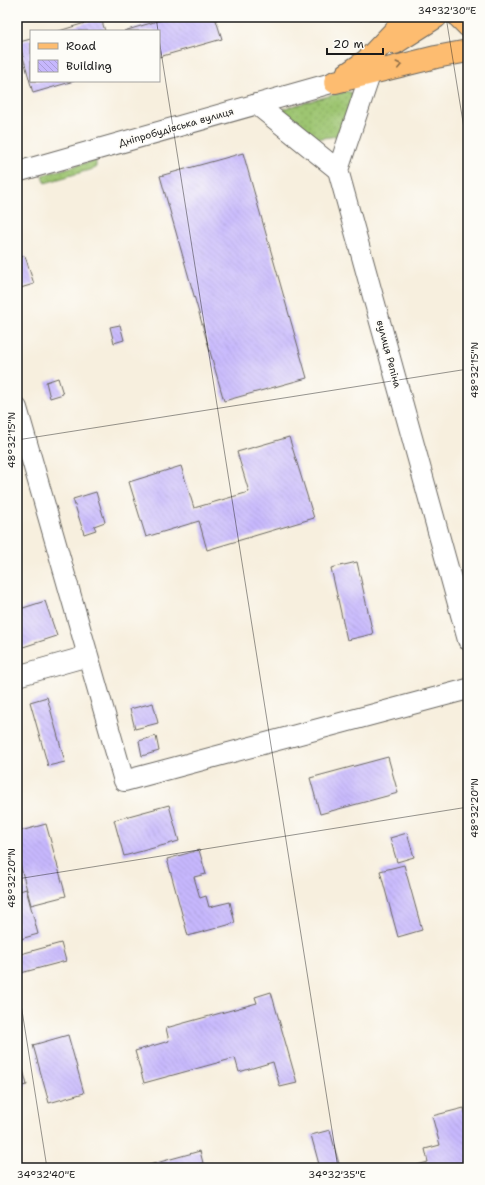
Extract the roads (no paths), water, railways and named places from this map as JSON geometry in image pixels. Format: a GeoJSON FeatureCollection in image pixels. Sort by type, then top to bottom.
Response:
{"type":"FeatureCollection","features":[{"type":"Feature","properties":{"kind":"main road"},"geometry":{"type":"LineString","coordinates":[[369,66],[408,17]]}},
{"type":"Feature","properties":{"kind":"main road"},"geometry":{"type":"LineString","coordinates":[[335,82],[369,66],[436,17]]}},
{"type":"Feature","properties":{"kind":"main road"},"geometry":{"type":"LineString","coordinates":[[459,17],[468,26]]}},
{"type":"Feature","properties":{"kind":"main road"},"geometry":{"type":"LineString","coordinates":[[369,66],[468,51]]}},
{"type":"Feature","properties":{"kind":"street"},"geometry":{"type":"LineString","coordinates":[[256,104],[338,170],[369,66]]}},
{"type":"Feature","properties":{"kind":"street","name":"Дніпробудівська вулиця"},"geometry":{"type":"LineString","coordinates":[[17,172],[335,82]]}},
{"type":"Feature","properties":{"kind":"street","name":"вулиця Репіна"},"geometry":{"type":"LineString","coordinates":[[338,170],[464,609],[468,640]]}},
{"type":"Feature","properties":{"kind":"street"},"geometry":{"type":"LineString","coordinates":[[17,408],[124,781],[468,689]]}},
{"type":"Feature","properties":{"kind":"street"},"geometry":{"type":"LineString","coordinates":[[17,676],[88,656]]}}]}
